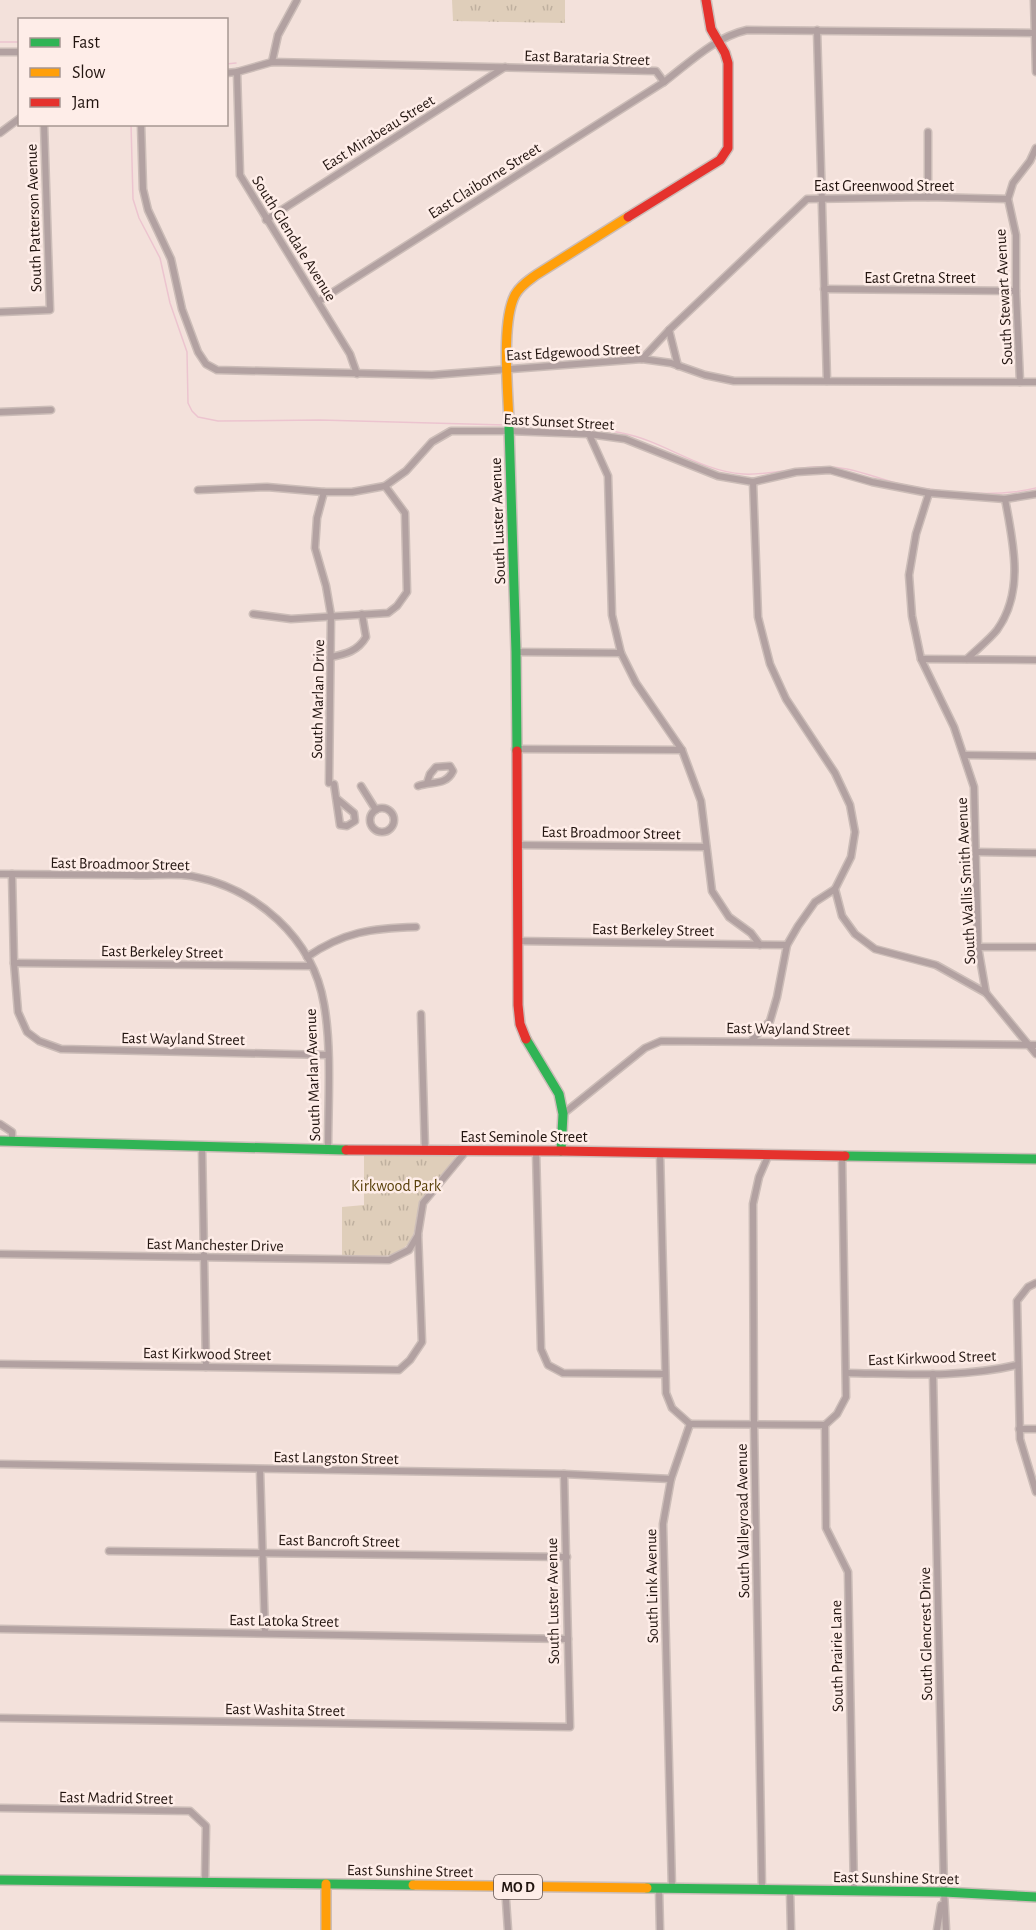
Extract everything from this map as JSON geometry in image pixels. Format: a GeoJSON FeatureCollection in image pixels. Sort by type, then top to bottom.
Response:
{"type":"FeatureCollection","features":[{"type":"Feature","properties":{"kind":"street"},"geometry":{"type":"LineString","coordinates":[[272,62],[278,34],[297,0]]}},
{"type":"Feature","properties":{"kind":"street","name":"South Luster Avenue"},"geometry":{"type":"LineString","coordinates":[[561,1151],[563,1114],[559,1094],[527,1041],[520,1024],[515,749],[516,652],[509,427],[510,306],[520,288],[539,273],[720,160],[728,148],[728,63],[711,29],[706,0]]}},
{"type":"Feature","properties":{"kind":"street"},"geometry":{"type":"LineString","coordinates":[[1034,0],[1036,72]]}},
{"type":"Feature","properties":{"kind":"street","name":"East Barataria Street"},"geometry":{"type":"LineString","coordinates":[[228,73],[272,62],[656,71],[664,82],[732,33],[747,30],[1035,33]]}},
{"type":"Feature","properties":{"kind":"street"},"geometry":{"type":"LineString","coordinates":[[817,30],[827,381]]}},
{"type":"Feature","properties":{"kind":"street"},"geometry":{"type":"LineString","coordinates":[[0,52],[18,52]]}},
{"type":"Feature","properties":{"kind":"street","name":"East Mirabeau Street"},"geometry":{"type":"LineString","coordinates":[[266,220],[506,67]]}},
{"type":"Feature","properties":{"kind":"street","name":"South Glendale Avenue"},"geometry":{"type":"LineString","coordinates":[[237,72],[240,175],[351,354],[357,374]]}},
{"type":"Feature","properties":{"kind":"street","name":"East Claiborne Street"},"geometry":{"type":"LineString","coordinates":[[319,301],[664,82]]}},
{"type":"Feature","properties":{"kind":"street"},"geometry":{"type":"LineString","coordinates":[[0,133],[18,120]]}},
{"type":"Feature","properties":{"kind":"street","name":"South Patterson Avenue"},"geometry":{"type":"LineString","coordinates":[[0,312],[50,310],[44,126]]}},
{"type":"Feature","properties":{"kind":"street","name":"East Edgewood Street"},"geometry":{"type":"LineString","coordinates":[[141,126],[144,200],[147,210],[171,259],[182,309],[198,352],[206,364],[217,370],[432,375],[642,359],[734,381],[1036,382]]}},
{"type":"Feature","properties":{"kind":"street"},"geometry":{"type":"LineString","coordinates":[[928,132],[928,197]]}},
{"type":"Feature","properties":{"kind":"street"},"geometry":{"type":"LineString","coordinates":[[1008,200],[1013,183],[1030,161],[1036,148]]}},
{"type":"Feature","properties":{"kind":"street","name":"East Greenwood Street"},"geometry":{"type":"LineString","coordinates":[[642,359],[669,330],[807,199],[928,197],[1008,200]]}},
{"type":"Feature","properties":{"kind":"street","name":"South Stewart Avenue"},"geometry":{"type":"LineString","coordinates":[[1008,200],[1016,235],[1020,382]]}},
{"type":"Feature","properties":{"kind":"street","name":"East Gretna Street"},"geometry":{"type":"LineString","coordinates":[[824,289],[1016,291]]}},
{"type":"Feature","properties":{"kind":"street"},"geometry":{"type":"LineString","coordinates":[[669,330],[678,366]]}},
{"type":"Feature","properties":{"kind":"street"},"geometry":{"type":"LineString","coordinates":[[0,412],[51,410]]}},
{"type":"Feature","properties":{"kind":"street","name":"East Sunset Street"},"geometry":{"type":"LineString","coordinates":[[198,490],[267,487],[352,492],[385,486],[406,471],[432,442],[451,431],[509,427],[625,439],[718,476],[753,482],[796,472],[830,470],[872,482],[928,493],[1005,499],[1036,494]]}},
{"type":"Feature","properties":{"kind":"street"},"geometry":{"type":"LineString","coordinates":[[589,434],[608,476],[612,615],[621,653],[636,683],[682,750],[701,801],[712,891],[729,917],[751,933],[760,945]]}},
{"type":"Feature","properties":{"kind":"street"},"geometry":{"type":"LineString","coordinates":[[751,1041],[770,1021],[787,945],[815,902],[835,889],[851,857],[855,832],[850,805],[835,773],[786,699],[770,664],[758,617],[753,482]]}},
{"type":"Feature","properties":{"kind":"street"},"geometry":{"type":"LineString","coordinates":[[253,614],[291,619],[388,613],[397,606],[407,592],[405,513],[385,486]]}},
{"type":"Feature","properties":{"kind":"street"},"geometry":{"type":"LineString","coordinates":[[324,492],[317,518],[315,548],[332,615]]}},
{"type":"Feature","properties":{"kind":"street","name":"South Wallis Smith Avenue"},"geometry":{"type":"LineString","coordinates":[[928,493],[916,534],[909,575],[912,616],[921,659],[954,727],[974,787],[978,947],[986,993]]}},
{"type":"Feature","properties":{"kind":"street"},"geometry":{"type":"LineString","coordinates":[[967,659],[997,630],[1011,602],[1015,573],[1014,546],[1005,499]]}},
{"type":"Feature","properties":{"kind":"street"},"geometry":{"type":"LineString","coordinates":[[331,657],[342,655],[361,646],[366,637],[362,614]]}},
{"type":"Feature","properties":{"kind":"street","name":"South Marlan Drive"},"geometry":{"type":"LineString","coordinates":[[332,615],[332,783],[336,798]]}},
{"type":"Feature","properties":{"kind":"street"},"geometry":{"type":"LineString","coordinates":[[516,652],[621,653]]}},
{"type":"Feature","properties":{"kind":"street"},"geometry":{"type":"LineString","coordinates":[[921,659],[1036,660]]}},
{"type":"Feature","properties":{"kind":"street"},"geometry":{"type":"LineString","coordinates":[[515,749],[682,750]]}},
{"type":"Feature","properties":{"kind":"street"},"geometry":{"type":"LineString","coordinates":[[965,755],[1036,756]]}},
{"type":"Feature","properties":{"kind":"street"},"geometry":{"type":"LineString","coordinates":[[418,786],[427,783]]}},
{"type":"Feature","properties":{"kind":"street"},"geometry":{"type":"LineString","coordinates":[[362,786],[376,810]]}},
{"type":"Feature","properties":{"kind":"street","name":"East Broadmoor Street"},"geometry":{"type":"LineString","coordinates":[[517,845],[706,847]]}},
{"type":"Feature","properties":{"kind":"street"},"geometry":{"type":"LineString","coordinates":[[977,852],[1036,853]]}},
{"type":"Feature","properties":{"kind":"street","name":"East Broadmoor Street"},"geometry":{"type":"LineString","coordinates":[[0,874],[191,876],[238,890],[281,920],[299,943],[311,966]]}},
{"type":"Feature","properties":{"kind":"street"},"geometry":{"type":"LineString","coordinates":[[12,874],[14,963]]}},
{"type":"Feature","properties":{"kind":"street"},"geometry":{"type":"LineString","coordinates":[[835,889],[842,916],[855,934],[874,949],[936,965],[986,993],[1033,1045],[1036,1054]]}},
{"type":"Feature","properties":{"kind":"street"},"geometry":{"type":"LineString","coordinates":[[306,957],[329,942],[360,932],[386,927],[416,927]]}},
{"type":"Feature","properties":{"kind":"street","name":"East Berkeley Street"},"geometry":{"type":"LineString","coordinates":[[518,941],[787,945]]}},
{"type":"Feature","properties":{"kind":"street"},"geometry":{"type":"LineString","coordinates":[[978,947],[1036,948]]}},
{"type":"Feature","properties":{"kind":"street","name":"East Berkeley Street"},"geometry":{"type":"LineString","coordinates":[[14,963],[311,966]]}},
{"type":"Feature","properties":{"kind":"street","name":"East Wayland Street"},"geometry":{"type":"LineString","coordinates":[[14,963],[18,1012],[27,1032],[39,1041],[62,1049],[327,1055]]}},
{"type":"Feature","properties":{"kind":"street","name":"South Marlan Avenue"},"geometry":{"type":"LineString","coordinates":[[311,966],[318,979],[324,1004],[328,1150]]}},
{"type":"Feature","properties":{"kind":"street"},"geometry":{"type":"LineString","coordinates":[[422,1014],[425,1150]]}},
{"type":"Feature","properties":{"kind":"street","name":"East Wayland Street"},"geometry":{"type":"LineString","coordinates":[[563,1114],[645,1048],[661,1041],[1033,1045]]}},
{"type":"Feature","properties":{"kind":"street"},"geometry":{"type":"LineString","coordinates":[[0,1124],[12,1132],[12,1142]]}},
{"type":"Feature","properties":{"kind":"street","name":"East Seminole Street"},"geometry":{"type":"LineString","coordinates":[[0,1141],[328,1150],[561,1151],[1036,1159]]}},
{"type":"Feature","properties":{"kind":"street"},"geometry":{"type":"LineString","coordinates":[[202,1146],[206,1367]]}},
{"type":"Feature","properties":{"kind":"street"},"geometry":{"type":"LineString","coordinates":[[418,1234],[423,1203],[467,1150]]}},
{"type":"Feature","properties":{"kind":"street"},"geometry":{"type":"LineString","coordinates":[[536,1152],[541,1349],[548,1365],[562,1373],[665,1374]]}},
{"type":"Feature","properties":{"kind":"street"},"geometry":{"type":"LineString","coordinates":[[660,1153],[666,1394],[672,1408],[690,1424],[825,1425],[837,1414],[846,1397],[847,1373],[842,1155]]}},
{"type":"Feature","properties":{"kind":"street","name":"South Valleyroad Avenue"},"geometry":{"type":"LineString","coordinates":[[762,1890],[754,1424],[753,1204],[759,1177],[769,1154]]}},
{"type":"Feature","properties":{"kind":"street","name":"East Manchester Drive"},"geometry":{"type":"LineString","coordinates":[[0,1254],[389,1260],[409,1250],[418,1234]]}},
{"type":"Feature","properties":{"kind":"street","name":"East Kirkwood Street"},"geometry":{"type":"LineString","coordinates":[[0,1364],[399,1370],[410,1360],[422,1342],[418,1234]]}},
{"type":"Feature","properties":{"kind":"street"},"geometry":{"type":"LineString","coordinates":[[1036,1283],[1028,1287],[1017,1301],[1019,1429],[1022,1448],[1036,1492]]}},
{"type":"Feature","properties":{"kind":"street","name":"East Kirkwood Street"},"geometry":{"type":"LineString","coordinates":[[847,1373],[987,1372],[1017,1365]]}},
{"type":"Feature","properties":{"kind":"street","name":"South Glencrest Drive"},"geometry":{"type":"LineString","coordinates":[[933,1374],[944,1892]]}},
{"type":"Feature","properties":{"kind":"street","name":"South Link Avenue"},"geometry":{"type":"LineString","coordinates":[[672,1889],[663,1524],[671,1479],[690,1424]]}},
{"type":"Feature","properties":{"kind":"street","name":"South Prairie Lane"},"geometry":{"type":"LineString","coordinates":[[825,1425],[826,1528],[848,1572],[854,1891]]}},
{"type":"Feature","properties":{"kind":"street"},"geometry":{"type":"LineString","coordinates":[[1019,1429],[1036,1429]]}},
{"type":"Feature","properties":{"kind":"street","name":"East Langston Street"},"geometry":{"type":"LineString","coordinates":[[0,1464],[564,1474],[671,1479]]}},
{"type":"Feature","properties":{"kind":"street"},"geometry":{"type":"LineString","coordinates":[[260,1470],[265,1633]]}},
{"type":"Feature","properties":{"kind":"street","name":"South Luster Avenue"},"geometry":{"type":"LineString","coordinates":[[564,1474],[570,1727]]}},
{"type":"Feature","properties":{"kind":"street","name":"East Bancroft Street"},"geometry":{"type":"LineString","coordinates":[[110,1551],[567,1557]]}},
{"type":"Feature","properties":{"kind":"street","name":"East Latoka Street"},"geometry":{"type":"LineString","coordinates":[[0,1629],[568,1639]]}},
{"type":"Feature","properties":{"kind":"street","name":"East Washita Street"},"geometry":{"type":"LineString","coordinates":[[0,1718],[570,1727]]}},
{"type":"Feature","properties":{"kind":"street","name":"East Madrid Street"},"geometry":{"type":"LineString","coordinates":[[0,1808],[190,1811],[206,1826],[205,1882]]}},
{"type":"Feature","properties":{"kind":"street","name":"East Sunshine Street"},"geometry":{"type":"LineString","coordinates":[[0,1880],[944,1892],[1036,1897]]}},
{"type":"Feature","properties":{"kind":"street"},"geometry":{"type":"LineString","coordinates":[[326,1884],[326,1930]]}},
{"type":"Feature","properties":{"kind":"street"},"geometry":{"type":"LineString","coordinates":[[506,1886],[508,1930]]}},
{"type":"Feature","properties":{"kind":"street"},"geometry":{"type":"LineString","coordinates":[[659,1888],[660,1930]]}},
{"type":"Feature","properties":{"kind":"street"},"geometry":{"type":"LineString","coordinates":[[790,1890],[791,1930]]}},
{"type":"Feature","properties":{"kind":"street"},"geometry":{"type":"LineString","coordinates":[[937,1930],[944,1892]]}},
{"type":"Feature","properties":{"kind":"street"},"geometry":{"type":"LineString","coordinates":[[944,1892],[946,1930]]}},
{"type":"Feature","properties":{"kind":"green space"},"geometry":{"type":"Polygon","coordinates":[[[452,0],[565,0],[565,23],[453,21],[452,0]]]}},
{"type":"Feature","properties":{"kind":"green space","name":"Kirkwood Park"},"geometry":{"type":"Polygon","coordinates":[[[364,1154],[455,1155],[455,1159],[424,1198],[408,1244],[401,1250],[382,1256],[342,1257],[342,1207],[364,1205],[364,1154]]]}},
{"type":"Feature","properties":{"kind":"waterway"},"geometry":{"type":"LineString","coordinates":[[0,42],[18,42]]}},
{"type":"Feature","properties":{"kind":"waterway"},"geometry":{"type":"LineString","coordinates":[[228,64],[236,63]]}},
{"type":"Feature","properties":{"kind":"waterway"},"geometry":{"type":"LineString","coordinates":[[131,126],[133,199],[139,218],[160,258],[170,303],[187,352],[188,403],[198,417],[218,421],[320,420],[505,425]]}},
{"type":"Feature","properties":{"kind":"waterway"},"geometry":{"type":"LineString","coordinates":[[513,426],[609,430],[652,442],[711,467],[743,474],[833,467],[904,485],[953,492],[987,494],[1036,488]]}},
{"type":"Feature","properties":{"kind":"traffic: fast"},"geometry":{"type":"LineString","coordinates":[[509,427],[517,751]]}},
{"type":"Feature","properties":{"kind":"traffic: fast"},"geometry":{"type":"LineString","coordinates":[[526,1039],[559,1094],[563,1114],[561,1151]]}},
{"type":"Feature","properties":{"kind":"traffic: fast"},"geometry":{"type":"LineString","coordinates":[[0,1141],[346,1150]]}},
{"type":"Feature","properties":{"kind":"traffic: fast"},"geometry":{"type":"LineString","coordinates":[[845,1156],[1036,1159]]}},
{"type":"Feature","properties":{"kind":"traffic: fast"},"geometry":{"type":"LineString","coordinates":[[0,1880],[413,1885]]}},
{"type":"Feature","properties":{"kind":"traffic: fast"},"geometry":{"type":"LineString","coordinates":[[647,1888],[944,1892],[1036,1897]]}},
{"type":"Feature","properties":{"kind":"traffic: slow"},"geometry":{"type":"LineString","coordinates":[[509,422],[507,339],[508,322],[515,295],[536,275],[628,217]]}},
{"type":"Feature","properties":{"kind":"traffic: slow"},"geometry":{"type":"LineString","coordinates":[[326,1884],[326,1930]]}},
{"type":"Feature","properties":{"kind":"traffic: slow"},"geometry":{"type":"LineString","coordinates":[[413,1885],[647,1888]]}},
{"type":"Feature","properties":{"kind":"traffic: jam"},"geometry":{"type":"LineString","coordinates":[[628,217],[720,160],[728,148],[728,63],[711,29],[706,0]]}},
{"type":"Feature","properties":{"kind":"traffic: jam"},"geometry":{"type":"LineString","coordinates":[[517,751],[518,1005],[520,1024],[526,1039]]}},
{"type":"Feature","properties":{"kind":"traffic: jam"},"geometry":{"type":"LineString","coordinates":[[346,1150],[845,1156]]}}]}
